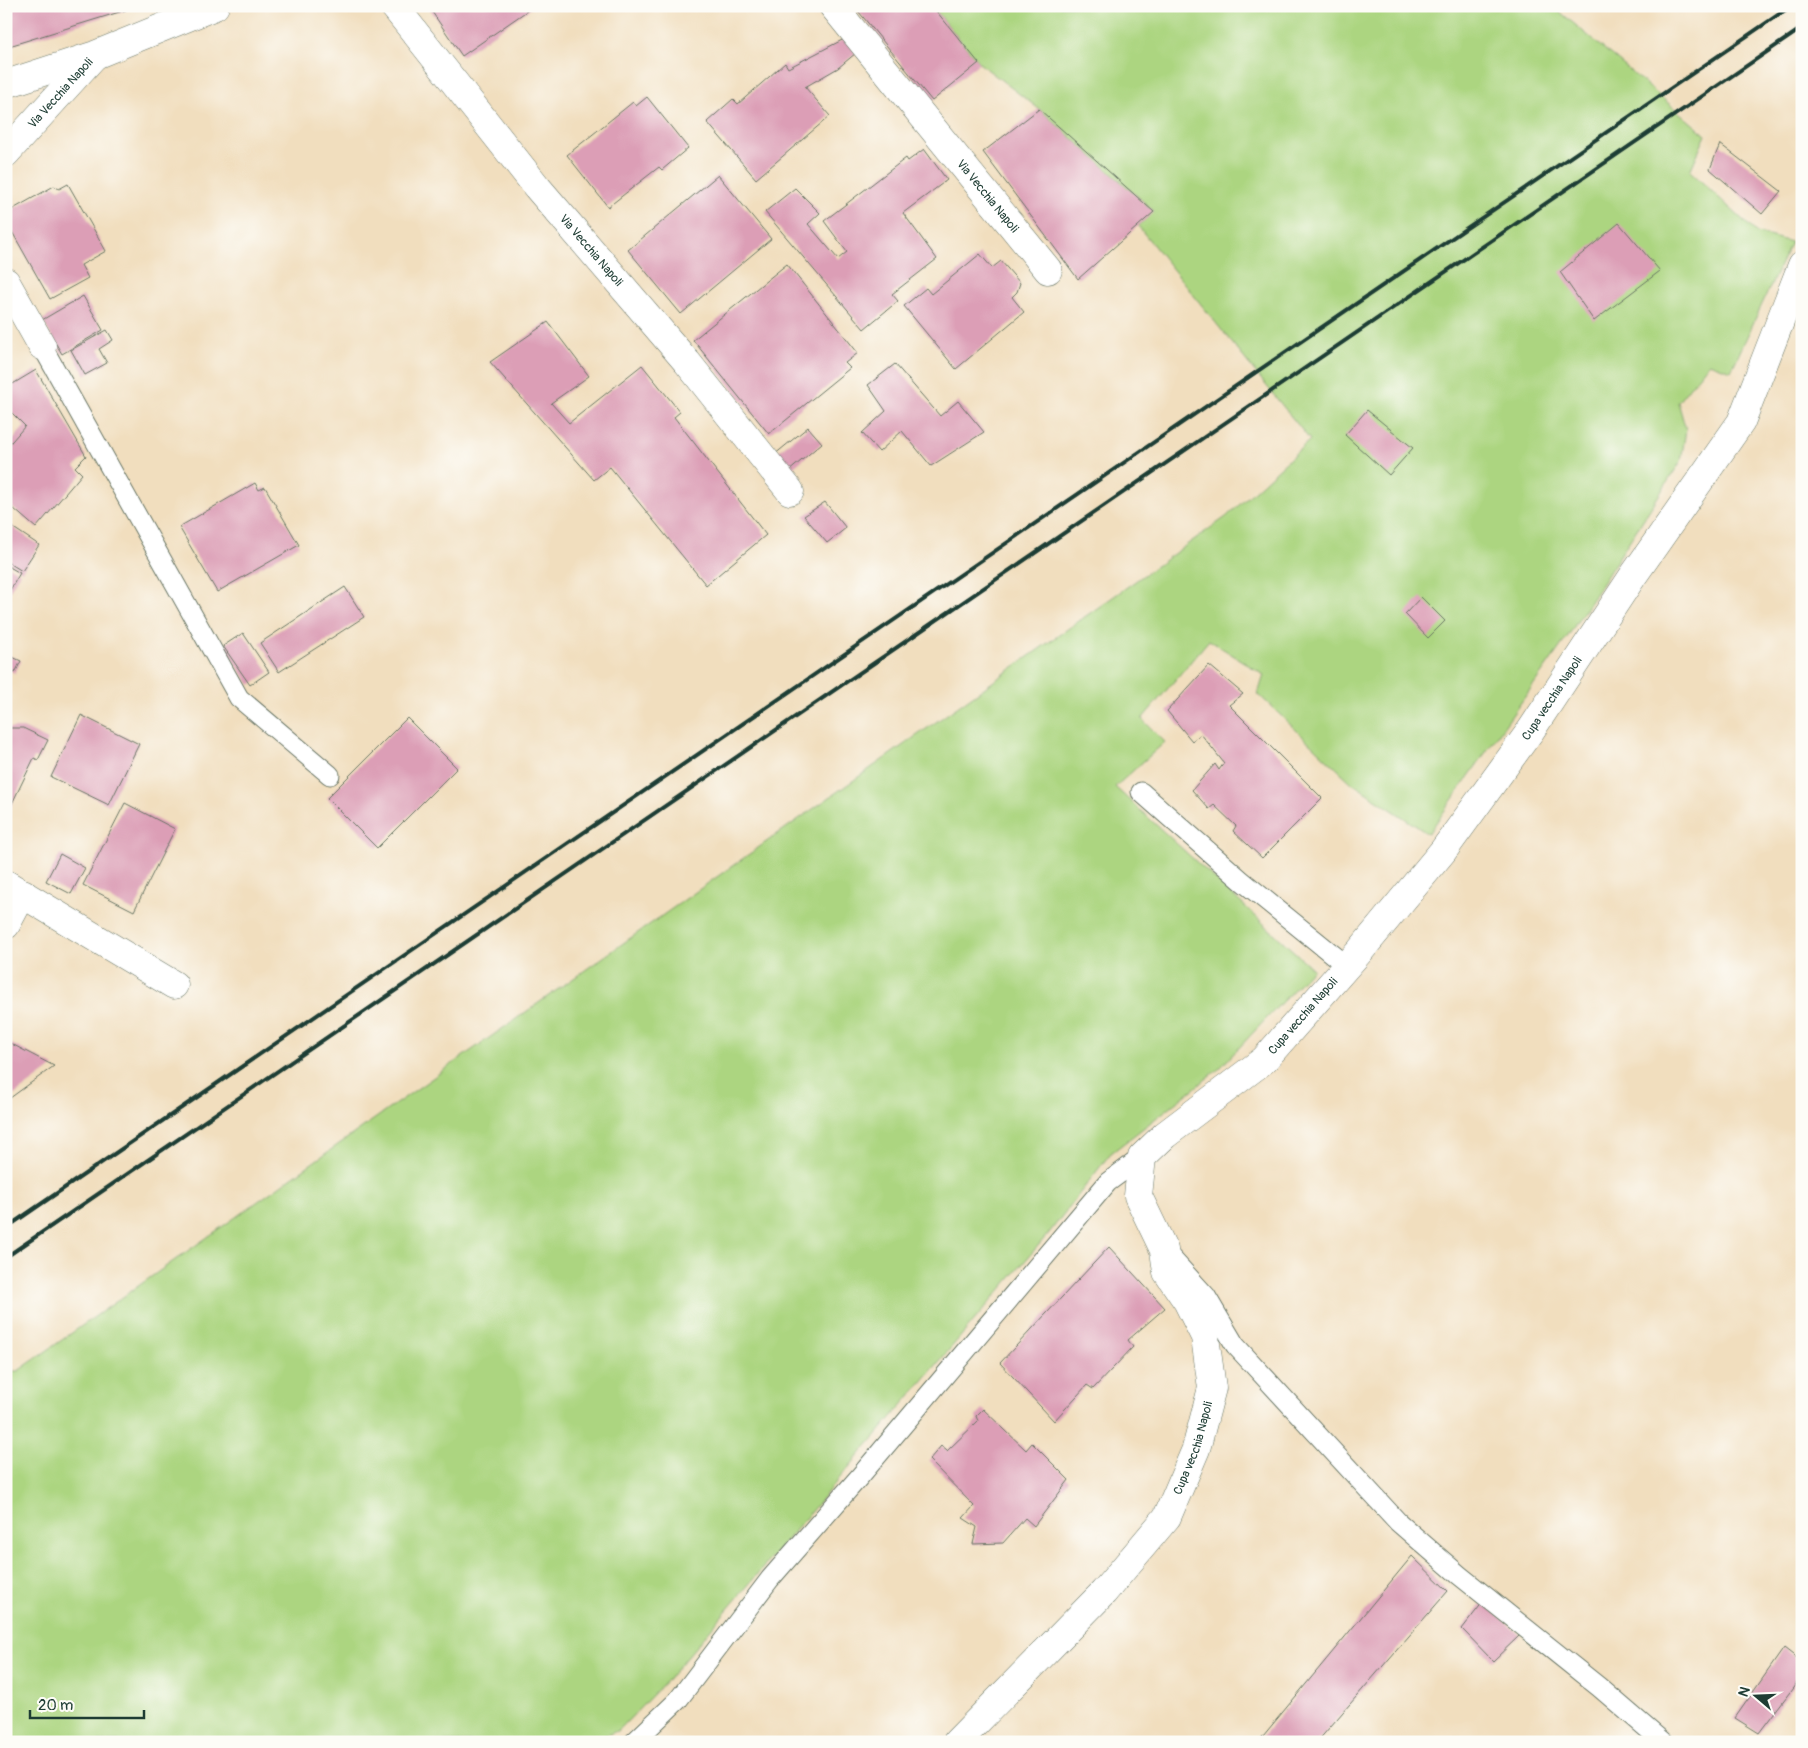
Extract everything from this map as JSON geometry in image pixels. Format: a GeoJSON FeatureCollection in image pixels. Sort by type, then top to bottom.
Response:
{"type":"FeatureCollection","features":[{"type":"Feature","properties":{"kind":"street","name":"Via Vecchia Napoli"},"geometry":{"type":"LineString","coordinates":[[6,84],[95,55],[216,6]]}},
{"type":"Feature","properties":{"kind":"street","name":"Via Vecchia Napoli"},"geometry":{"type":"LineString","coordinates":[[394,6],[536,187],[687,362],[790,491]]}},
{"type":"Feature","properties":{"kind":"street","name":"Via Vecchia Napoli"},"geometry":{"type":"LineString","coordinates":[[833,6],[1048,270]]}},
{"type":"Feature","properties":{"kind":"street","name":"Via Vecchia Napoli"},"geometry":{"type":"LineString","coordinates":[[6,153],[95,55]]}},
{"type":"Feature","properties":{"kind":"street","name":"Cupa vecchia Napoli"},"geometry":{"type":"LineString","coordinates":[[957,1742],[1104,1592],[1167,1517],[1196,1449],[1212,1388],[1205,1337],[1187,1301],[1167,1272],[1164,1250],[1138,1196],[1142,1158],[1165,1135],[1264,1060],[1347,966],[1443,851],[1531,730],[1633,576],[1741,422],[1802,265]]}},
{"type":"Feature","properties":{"kind":"street"},"geometry":{"type":"LineString","coordinates":[[6,282],[42,346]]}},
{"type":"Feature","properties":{"kind":"street"},"geometry":{"type":"LineString","coordinates":[[6,925],[14,888],[174,985]]}},
{"type":"Feature","properties":{"kind":"lane"},"geometry":{"type":"LineString","coordinates":[[42,346],[239,698],[330,775]]}},
{"type":"Feature","properties":{"kind":"lane"},"geometry":{"type":"LineString","coordinates":[[1141,792],[1241,880],[1347,966]]}},
{"type":"Feature","properties":{"kind":"lane"},"geometry":{"type":"LineString","coordinates":[[634,1742],[678,1700],[770,1579],[861,1475],[1108,1182],[1142,1158]]}},
{"type":"Feature","properties":{"kind":"lane"},"geometry":{"type":"LineString","coordinates":[[1164,1250],[1206,1296],[1236,1345],[1398,1522],[1459,1575],[1599,1687],[1663,1742]]}},
{"type":"Feature","properties":{"kind":"green space"},"geometry":{"type":"Polygon","coordinates":[[[932,6],[1553,6],[1706,135],[1690,171],[1757,233],[1791,242],[1731,371],[1709,363],[1678,402],[1686,430],[1681,461],[1568,636],[1428,834],[1352,783],[1258,694],[1264,675],[1209,640],[1142,719],[1165,742],[1115,787],[1313,969],[1219,1069],[1110,1154],[1049,1233],[668,1679],[619,1730],[591,1742],[6,1742],[6,1371],[18,1371],[1226,517],[1310,440],[1138,226],[1154,211],[1039,109],[979,63],[932,6]]]}},
{"type":"Feature","properties":{"kind":"building"},"geometry":{"type":"Polygon","coordinates":[[[6,6],[124,6],[126,10],[6,47],[6,6]]]}},
{"type":"Feature","properties":{"kind":"building"},"geometry":{"type":"Polygon","coordinates":[[[428,6],[534,6],[462,56],[428,6]]]}},
{"type":"Feature","properties":{"kind":"building"},"geometry":{"type":"Polygon","coordinates":[[[854,6],[932,6],[979,63],[932,101],[854,6]]]}},
{"type":"Feature","properties":{"kind":"building"},"geometry":{"type":"Polygon","coordinates":[[[846,38],[856,53],[838,68],[805,87],[830,116],[756,179],[707,122],[733,99],[738,104],[785,63],[788,68],[846,38]]]}},
{"type":"Feature","properties":{"kind":"building"},"geometry":{"type":"Polygon","coordinates":[[[647,97],[688,148],[662,170],[659,167],[608,207],[567,155],[633,102],[636,106],[647,97]]]}},
{"type":"Feature","properties":{"kind":"building"},"geometry":{"type":"Polygon","coordinates":[[[1039,109],[1154,212],[1078,279],[983,152],[1039,109]]]}},
{"type":"Feature","properties":{"kind":"building"},"geometry":{"type":"Polygon","coordinates":[[[1720,144],[1781,191],[1762,214],[1710,169],[1720,144]]]}},
{"type":"Feature","properties":{"kind":"building"},"geometry":{"type":"Polygon","coordinates":[[[924,149],[947,180],[903,213],[937,259],[892,294],[898,301],[864,329],[765,212],[795,188],[820,213],[808,224],[838,259],[847,252],[824,221],[906,158],[908,161],[924,149]]]}},
{"type":"Feature","properties":{"kind":"building"},"geometry":{"type":"Polygon","coordinates":[[[718,175],[771,239],[681,314],[628,250],[718,175]]]}},
{"type":"Feature","properties":{"kind":"building"},"geometry":{"type":"Polygon","coordinates":[[[68,184],[106,251],[81,265],[88,278],[50,299],[6,221],[6,213],[54,186],[59,189],[68,184]]]}},
{"type":"Feature","properties":{"kind":"building"},"geometry":{"type":"Polygon","coordinates":[[[1619,223],[1660,271],[1594,321],[1560,272],[1619,223]]]}},
{"type":"Feature","properties":{"kind":"building"},"geometry":{"type":"Polygon","coordinates":[[[980,254],[992,268],[1001,261],[1020,283],[1017,292],[1012,297],[1024,312],[956,369],[904,306],[926,288],[931,294],[980,254]]]}},
{"type":"Feature","properties":{"kind":"building"},"geometry":{"type":"Polygon","coordinates":[[[787,264],[858,353],[845,363],[850,368],[769,434],[693,340],[787,264]]]}},
{"type":"Feature","properties":{"kind":"building"},"geometry":{"type":"Polygon","coordinates":[[[83,296],[103,330],[62,354],[42,320],[83,296]]]}},
{"type":"Feature","properties":{"kind":"building"},"geometry":{"type":"Polygon","coordinates":[[[548,322],[589,376],[551,403],[569,423],[642,365],[680,412],[674,417],[766,535],[706,585],[610,467],[594,480],[490,362],[548,322]]]}},
{"type":"Feature","properties":{"kind":"building"},"geometry":{"type":"Polygon","coordinates":[[[107,330],[113,340],[99,349],[107,363],[85,375],[71,350],[107,330]]]}},
{"type":"Feature","properties":{"kind":"building"},"geometry":{"type":"Polygon","coordinates":[[[895,364],[940,416],[958,401],[984,432],[931,466],[902,431],[879,452],[862,433],[886,411],[868,385],[895,364]]]}},
{"type":"Feature","properties":{"kind":"building"},"geometry":{"type":"Polygon","coordinates":[[[36,370],[86,456],[75,467],[82,474],[36,528],[6,502],[6,448],[25,426],[6,407],[6,388],[36,370]]]}},
{"type":"Feature","properties":{"kind":"building"},"geometry":{"type":"Polygon","coordinates":[[[1367,410],[1413,448],[1389,475],[1345,435],[1367,410]]]}},
{"type":"Feature","properties":{"kind":"building"},"geometry":{"type":"Polygon","coordinates":[[[808,427],[822,443],[788,472],[774,455],[808,427]]]}},
{"type":"Feature","properties":{"kind":"building"},"geometry":{"type":"Polygon","coordinates":[[[255,483],[259,490],[265,487],[299,545],[217,592],[179,527],[255,483]]]}},
{"type":"Feature","properties":{"kind":"building"},"geometry":{"type":"Polygon","coordinates":[[[825,502],[846,528],[827,543],[804,516],[825,502]]]}},
{"type":"Feature","properties":{"kind":"building"},"geometry":{"type":"Polygon","coordinates":[[[6,523],[39,545],[22,571],[6,561],[6,523]]]}},
{"type":"Feature","properties":{"kind":"building"},"geometry":{"type":"Polygon","coordinates":[[[6,565],[20,573],[6,597],[6,565]]]}},
{"type":"Feature","properties":{"kind":"building"},"geometry":{"type":"Polygon","coordinates":[[[345,587],[364,617],[279,672],[260,643],[345,587]]]}},
{"type":"Feature","properties":{"kind":"building"},"geometry":{"type":"Polygon","coordinates":[[[1421,597],[1445,621],[1428,638],[1405,614],[1421,597]]]}},
{"type":"Feature","properties":{"kind":"building"},"geometry":{"type":"Polygon","coordinates":[[[243,633],[269,672],[250,685],[223,646],[243,633]]]}},
{"type":"Feature","properties":{"kind":"building"},"geometry":{"type":"Polygon","coordinates":[[[6,654],[21,661],[15,673],[6,669],[6,654]]]}},
{"type":"Feature","properties":{"kind":"building"},"geometry":{"type":"Polygon","coordinates":[[[1209,665],[1243,694],[1229,705],[1322,798],[1262,858],[1233,831],[1236,826],[1214,805],[1209,809],[1192,790],[1215,764],[1219,770],[1224,763],[1201,734],[1192,741],[1167,711],[1209,665]]]}},
{"type":"Feature","properties":{"kind":"building"},"geometry":{"type":"Polygon","coordinates":[[[81,715],[139,744],[109,805],[51,777],[81,715]]]}},
{"type":"Feature","properties":{"kind":"building"},"geometry":{"type":"Polygon","coordinates":[[[407,718],[457,768],[377,848],[327,798],[407,718]]]}},
{"type":"Feature","properties":{"kind":"building"},"geometry":{"type":"Polygon","coordinates":[[[6,728],[23,728],[48,740],[38,760],[34,758],[6,816],[6,728]]]}},
{"type":"Feature","properties":{"kind":"building"},"geometry":{"type":"Polygon","coordinates":[[[125,803],[175,829],[134,911],[83,885],[125,803]]]}},
{"type":"Feature","properties":{"kind":"building"},"geometry":{"type":"Polygon","coordinates":[[[60,854],[85,868],[71,894],[46,881],[60,854]]]}},
{"type":"Feature","properties":{"kind":"building"},"geometry":{"type":"Polygon","coordinates":[[[6,1041],[54,1066],[6,1101],[6,1041]]]}},
{"type":"Feature","properties":{"kind":"building"},"geometry":{"type":"Polygon","coordinates":[[[1109,1247],[1165,1308],[1128,1340],[1133,1347],[1093,1389],[1087,1385],[1054,1421],[1000,1363],[1109,1247]]]}},
{"type":"Feature","properties":{"kind":"building"},"geometry":{"type":"Polygon","coordinates":[[[983,1409],[1026,1450],[1032,1443],[1069,1480],[1034,1526],[1025,1518],[1003,1543],[973,1544],[977,1527],[963,1518],[974,1506],[929,1460],[941,1446],[947,1451],[978,1421],[976,1416],[983,1409]]]}},
{"type":"Feature","properties":{"kind":"building"},"geometry":{"type":"Polygon","coordinates":[[[1412,1556],[1448,1591],[1317,1742],[1258,1742],[1412,1556]]]}},
{"type":"Feature","properties":{"kind":"building"},"geometry":{"type":"Polygon","coordinates":[[[1483,1602],[1520,1635],[1493,1661],[1462,1629],[1483,1602]]]}},
{"type":"Feature","properties":{"kind":"building"},"geometry":{"type":"Polygon","coordinates":[[[1784,1648],[1802,1662],[1802,1676],[1759,1733],[1735,1718],[1784,1648]]]}},
{"type":"Feature","properties":{"kind":"railway"},"geometry":{"type":"LineString","coordinates":[[6,1228],[1791,6]]}},
{"type":"Feature","properties":{"kind":"railway"},"geometry":{"type":"LineString","coordinates":[[6,1257],[1802,28]]}}]}
